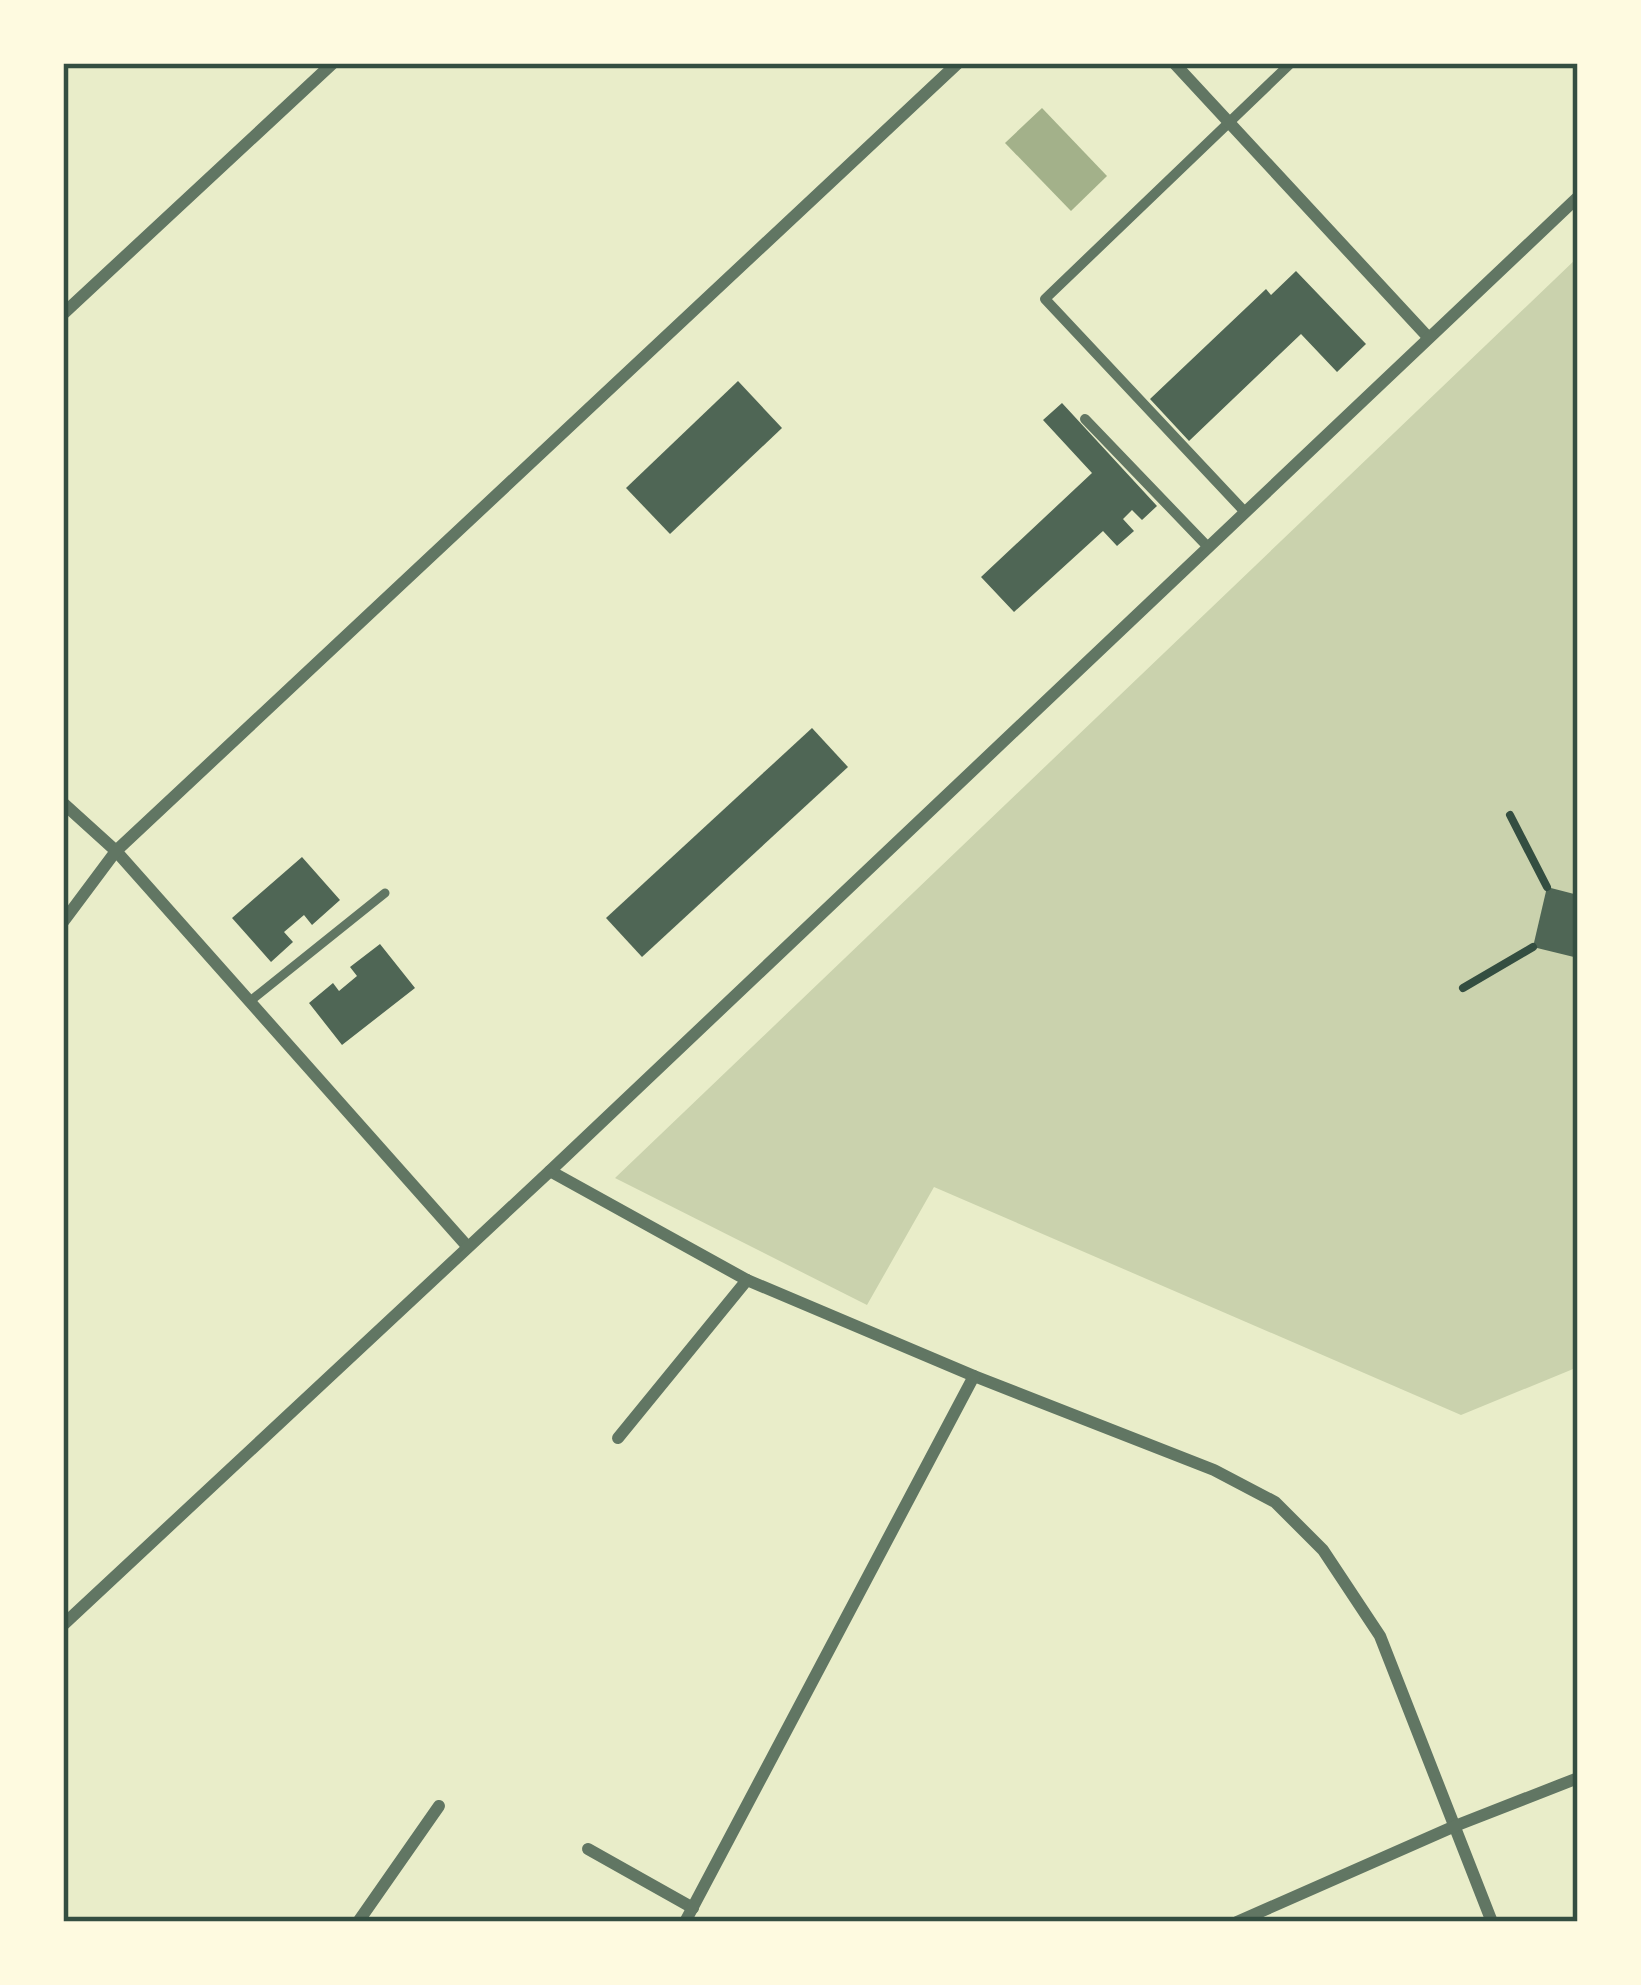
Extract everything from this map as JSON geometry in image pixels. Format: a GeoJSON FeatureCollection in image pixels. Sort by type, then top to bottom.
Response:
{"type":"FeatureCollection","features":[{"type":"Feature","properties":{"kind":"street"},"geometry":{"type":"LineString","coordinates":[[63,314],[333,63]]}},
{"type":"Feature","properties":{"kind":"street"},"geometry":{"type":"LineString","coordinates":[[63,922],[116,851],[958,63]]}},
{"type":"Feature","properties":{"kind":"street"},"geometry":{"type":"LineString","coordinates":[[1174,63],[1427,337]]}},
{"type":"Feature","properties":{"kind":"street"},"geometry":{"type":"LineString","coordinates":[[1244,511],[1046,298],[1291,63]]}},
{"type":"Feature","properties":{"kind":"street"},"geometry":{"type":"LineString","coordinates":[[63,1625],[550,1171],[1578,197]]}},
{"type":"Feature","properties":{"kind":"street"},"geometry":{"type":"LineString","coordinates":[[1085,418],[1207,546]]}},
{"type":"Feature","properties":{"kind":"street"},"geometry":{"type":"LineString","coordinates":[[63,803],[116,851],[467,1246]]}},
{"type":"Feature","properties":{"kind":"street"},"geometry":{"type":"LineString","coordinates":[[550,1171],[747,1280],[1214,1470],[1275,1502],[1323,1550],[1380,1636],[1492,1922]]}},
{"type":"Feature","properties":{"kind":"street"},"geometry":{"type":"LineString","coordinates":[[618,1438],[747,1280]]}},
{"type":"Feature","properties":{"kind":"street"},"geometry":{"type":"LineString","coordinates":[[685,1922],[974,1376]]}},
{"type":"Feature","properties":{"kind":"street"},"geometry":{"type":"LineString","coordinates":[[1237,1922],[1455,1826],[1578,1778]]}},
{"type":"Feature","properties":{"kind":"street"},"geometry":{"type":"LineString","coordinates":[[358,1922],[439,1806]]}},
{"type":"Feature","properties":{"kind":"street"},"geometry":{"type":"LineString","coordinates":[[588,1849],[692,1908]]}},
{"type":"Feature","properties":{"kind":"lane"},"geometry":{"type":"LineString","coordinates":[[249,1001],[385,893]]}},
{"type":"Feature","properties":{"kind":"path"},"geometry":{"type":"LineString","coordinates":[[1510,815],[1547,887]]}},
{"type":"Feature","properties":{"kind":"path"},"geometry":{"type":"LineString","coordinates":[[1463,988],[1533,947]]}},
{"type":"Feature","properties":{"kind":"shaded area"},"geometry":{"type":"Polygon","coordinates":[[[1042,108],[1107,176],[1071,211],[1005,143],[1042,108]]]}},
{"type":"Feature","properties":{"kind":"shaded area"},"geometry":{"type":"Polygon","coordinates":[[[1578,257],[1578,1367],[1461,1415],[934,1187],[867,1305],[615,1178],[1578,257]]]}},
{"type":"Feature","properties":{"kind":"building"},"geometry":{"type":"Polygon","coordinates":[[[1296,271],[1366,344],[1337,372],[1301,334],[1189,441],[1150,399],[1266,289],[1271,295],[1296,271]]]}},
{"type":"Feature","properties":{"kind":"building"},"geometry":{"type":"Polygon","coordinates":[[[738,381],[782,428],[670,534],[626,488],[738,381]]]}},
{"type":"Feature","properties":{"kind":"building"},"geometry":{"type":"Polygon","coordinates":[[[1062,403],[1157,506],[1142,520],[1132,510],[1123,519],[1134,531],[1117,546],[1103,531],[1014,612],[981,577],[1092,473],[1043,420],[1062,403]]]}},
{"type":"Feature","properties":{"kind":"building"},"geometry":{"type":"Polygon","coordinates":[[[812,728],[848,767],[642,957],[606,918],[812,728]]]}},
{"type":"Feature","properties":{"kind":"building"},"geometry":{"type":"Polygon","coordinates":[[[302,857],[340,900],[312,925],[304,915],[284,932],[293,942],[271,962],[232,918],[302,857]]]}},
{"type":"Feature","properties":{"kind":"building"},"geometry":{"type":"Polygon","coordinates":[[[1547,887],[1578,895],[1578,958],[1533,947],[1547,887]]]}},
{"type":"Feature","properties":{"kind":"building"},"geometry":{"type":"Polygon","coordinates":[[[380,944],[415,988],[342,1045],[309,1003],[333,983],[339,991],[357,976],[350,967],[380,944]]]}}]}
